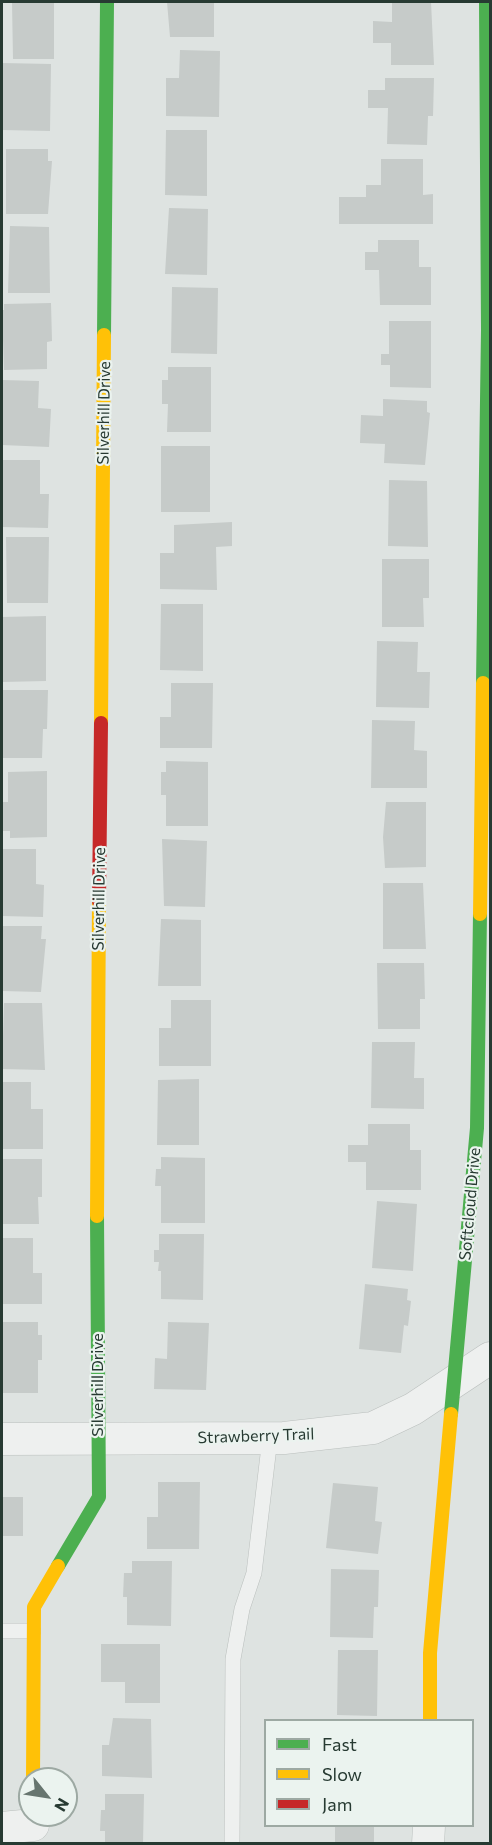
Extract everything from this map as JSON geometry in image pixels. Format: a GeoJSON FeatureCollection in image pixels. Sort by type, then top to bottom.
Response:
{"type":"FeatureCollection","features":[{"type":"Feature","properties":{"kind":"street","name":"Silverhill Drive"},"geometry":{"type":"LineString","coordinates":[[33,1767],[34,1607],[99,1497],[97,1130],[107,2]]}},
{"type":"Feature","properties":{"kind":"street","name":"Softcloud Drive"},"geometry":{"type":"LineString","coordinates":[[430,1719],[430,1653],[477,1128],[488,330],[486,2]]}},
{"type":"Feature","properties":{"kind":"street","name":"Strawberry Trail"},"geometry":{"type":"LineString","coordinates":[[2,1439],[270,1438],[373,1428],[412,1409],[456,1378],[490,1358]]}},
{"type":"Feature","properties":{"kind":"street"},"geometry":{"type":"LineString","coordinates":[[428,1844],[429,1827]]}},
{"type":"Feature","properties":{"kind":"street"},"geometry":{"type":"LineString","coordinates":[[2,1828],[33,1828]]}},
{"type":"Feature","properties":{"kind":"lane"},"geometry":{"type":"LineString","coordinates":[[232,1844],[232,1659],[242,1609],[254,1573],[270,1438]]}},
{"type":"Feature","properties":{"kind":"lane"},"geometry":{"type":"LineString","coordinates":[[2,1630],[33,1631]]}},
{"type":"Feature","properties":{"kind":"building"},"geometry":{"type":"Polygon","coordinates":[[[12,2],[54,2],[54,59],[13,59],[12,2]]]}},
{"type":"Feature","properties":{"kind":"building"},"geometry":{"type":"Polygon","coordinates":[[[167,2],[214,2],[214,37],[170,37],[167,2]]]}},
{"type":"Feature","properties":{"kind":"building"},"geometry":{"type":"Polygon","coordinates":[[[392,2],[431,2],[434,65],[391,65],[391,43],[373,43],[373,21],[392,22],[392,2]]]}},
{"type":"Feature","properties":{"kind":"building"},"geometry":{"type":"Polygon","coordinates":[[[180,50],[220,51],[219,117],[166,116],[166,78],[179,78],[180,50]]]}},
{"type":"Feature","properties":{"kind":"building"},"geometry":{"type":"Polygon","coordinates":[[[2,63],[51,64],[50,131],[2,130],[2,63]]]}},
{"type":"Feature","properties":{"kind":"building"},"geometry":{"type":"Polygon","coordinates":[[[385,78],[434,78],[433,116],[428,116],[427,145],[387,144],[388,108],[368,108],[368,90],[385,90],[385,78]]]}},
{"type":"Feature","properties":{"kind":"building"},"geometry":{"type":"Polygon","coordinates":[[[166,130],[207,130],[207,196],[165,195],[166,130]]]}},
{"type":"Feature","properties":{"kind":"building"},"geometry":{"type":"Polygon","coordinates":[[[6,149],[48,149],[48,161],[52,161],[48,214],[6,214],[6,149]]]}},
{"type":"Feature","properties":{"kind":"building"},"geometry":{"type":"Polygon","coordinates":[[[381,159],[423,159],[423,195],[433,194],[433,224],[339,224],[339,197],[366,197],[366,185],[381,185],[381,159]]]}},
{"type":"Feature","properties":{"kind":"building"},"geometry":{"type":"Polygon","coordinates":[[[169,208],[208,209],[207,275],[165,274],[169,208]]]}},
{"type":"Feature","properties":{"kind":"building"},"geometry":{"type":"Polygon","coordinates":[[[10,226],[49,227],[50,293],[8,293],[10,226]]]}},
{"type":"Feature","properties":{"kind":"building"},"geometry":{"type":"Polygon","coordinates":[[[378,240],[419,240],[419,267],[431,267],[431,305],[380,305],[379,270],[365,270],[365,252],[378,252],[378,240]]]}},
{"type":"Feature","properties":{"kind":"building"},"geometry":{"type":"Polygon","coordinates":[[[172,287],[218,288],[217,354],[171,353],[172,287]]]}},
{"type":"Feature","properties":{"kind":"building"},"geometry":{"type":"Polygon","coordinates":[[[51,303],[52,341],[47,342],[47,369],[4,370],[2,310],[4,310],[4,304],[51,303]]]}},
{"type":"Feature","properties":{"kind":"building"},"geometry":{"type":"Polygon","coordinates":[[[389,321],[431,321],[431,388],[390,387],[390,365],[381,365],[381,354],[389,354],[389,321]]]}},
{"type":"Feature","properties":{"kind":"building"},"geometry":{"type":"Polygon","coordinates":[[[168,367],[211,367],[211,432],[167,432],[168,404],[162,404],[162,380],[168,380],[168,367]]]}},
{"type":"Feature","properties":{"kind":"building"},"geometry":{"type":"Polygon","coordinates":[[[2,380],[39,381],[38,408],[51,409],[49,447],[2,445],[2,380]]]}},
{"type":"Feature","properties":{"kind":"building"},"geometry":{"type":"Polygon","coordinates":[[[383,399],[427,401],[427,412],[430,413],[425,465],[384,463],[385,444],[360,443],[361,415],[383,416],[383,399]]]}},
{"type":"Feature","properties":{"kind":"building"},"geometry":{"type":"Polygon","coordinates":[[[161,446],[210,446],[210,512],[161,512],[161,446]]]}},
{"type":"Feature","properties":{"kind":"building"},"geometry":{"type":"Polygon","coordinates":[[[2,460],[40,460],[40,494],[49,494],[48,528],[2,527],[2,460]]]}},
{"type":"Feature","properties":{"kind":"building"},"geometry":{"type":"Polygon","coordinates":[[[389,480],[427,481],[428,547],[388,546],[389,480]]]}},
{"type":"Feature","properties":{"kind":"building"},"geometry":{"type":"Polygon","coordinates":[[[232,522],[232,546],[216,547],[217,590],[160,589],[160,553],[174,553],[174,525],[232,522]]]}},
{"type":"Feature","properties":{"kind":"building"},"geometry":{"type":"Polygon","coordinates":[[[6,537],[49,537],[48,603],[7,603],[6,537]]]}},
{"type":"Feature","properties":{"kind":"building"},"geometry":{"type":"Polygon","coordinates":[[[382,559],[429,559],[429,598],[423,598],[424,627],[382,627],[382,559]]]}},
{"type":"Feature","properties":{"kind":"building"},"geometry":{"type":"Polygon","coordinates":[[[161,604],[203,604],[203,671],[160,670],[161,604]]]}},
{"type":"Feature","properties":{"kind":"building"},"geometry":{"type":"Polygon","coordinates":[[[46,616],[46,681],[2,682],[2,617],[46,616]]]}},
{"type":"Feature","properties":{"kind":"building"},"geometry":{"type":"Polygon","coordinates":[[[377,641],[418,642],[417,672],[430,672],[429,708],[376,707],[377,641]]]}},
{"type":"Feature","properties":{"kind":"building"},"geometry":{"type":"Polygon","coordinates":[[[171,683],[213,683],[212,748],[160,748],[160,717],[171,717],[171,683]]]}},
{"type":"Feature","properties":{"kind":"building"},"geometry":{"type":"Polygon","coordinates":[[[2,690],[48,690],[47,729],[43,729],[42,758],[2,758],[2,690]]]}},
{"type":"Feature","properties":{"kind":"building"},"geometry":{"type":"Polygon","coordinates":[[[372,720],[415,721],[414,750],[427,751],[427,788],[371,788],[372,720]]]}},
{"type":"Feature","properties":{"kind":"building"},"geometry":{"type":"Polygon","coordinates":[[[166,761],[208,762],[208,826],[166,826],[166,795],[161,795],[161,772],[166,772],[166,761]]]}},
{"type":"Feature","properties":{"kind":"building"},"geometry":{"type":"Polygon","coordinates":[[[47,771],[47,837],[10,838],[10,831],[2,831],[2,802],[8,802],[8,772],[47,771]]]}},
{"type":"Feature","properties":{"kind":"building"},"geometry":{"type":"Polygon","coordinates":[[[386,802],[426,802],[426,867],[385,868],[383,837],[386,802]]]}},
{"type":"Feature","properties":{"kind":"building"},"geometry":{"type":"Polygon","coordinates":[[[162,839],[207,841],[205,907],[164,906],[162,839]]]}},
{"type":"Feature","properties":{"kind":"building"},"geometry":{"type":"Polygon","coordinates":[[[2,849],[36,849],[36,884],[44,885],[43,917],[2,916],[2,849]]]}},
{"type":"Feature","properties":{"kind":"building"},"geometry":{"type":"Polygon","coordinates":[[[383,883],[423,883],[426,949],[383,949],[383,883]]]}},
{"type":"Feature","properties":{"kind":"building"},"geometry":{"type":"Polygon","coordinates":[[[161,919],[201,920],[201,986],[158,986],[161,919]]]}},
{"type":"Feature","properties":{"kind":"building"},"geometry":{"type":"Polygon","coordinates":[[[2,926],[42,926],[41,939],[46,939],[41,992],[2,991],[2,926]]]}},
{"type":"Feature","properties":{"kind":"building"},"geometry":{"type":"Polygon","coordinates":[[[377,963],[424,963],[425,999],[420,999],[420,1029],[378,1029],[377,963]]]}},
{"type":"Feature","properties":{"kind":"building"},"geometry":{"type":"Polygon","coordinates":[[[171,1000],[211,1000],[211,1066],[159,1066],[159,1028],[171,1028],[171,1000]]]}},
{"type":"Feature","properties":{"kind":"building"},"geometry":{"type":"Polygon","coordinates":[[[4,1003],[42,1003],[45,1070],[2,1069],[4,1003]]]}},
{"type":"Feature","properties":{"kind":"building"},"geometry":{"type":"Polygon","coordinates":[[[372,1042],[415,1042],[414,1078],[424,1078],[424,1109],[371,1108],[372,1042]]]}},
{"type":"Feature","properties":{"kind":"building"},"geometry":{"type":"Polygon","coordinates":[[[199,1079],[199,1145],[157,1145],[158,1080],[199,1079]]]}},
{"type":"Feature","properties":{"kind":"building"},"geometry":{"type":"Polygon","coordinates":[[[2,1082],[31,1082],[31,1109],[43,1109],[43,1149],[2,1149],[2,1082]]]}},
{"type":"Feature","properties":{"kind":"building"},"geometry":{"type":"Polygon","coordinates":[[[368,1124],[410,1124],[410,1150],[421,1150],[421,1190],[366,1190],[366,1162],[348,1162],[348,1145],[368,1145],[368,1124]]]}},
{"type":"Feature","properties":{"kind":"building"},"geometry":{"type":"Polygon","coordinates":[[[161,1157],[205,1158],[205,1223],[161,1223],[161,1186],[155,1186],[156,1169],[161,1169],[161,1157]]]}},
{"type":"Feature","properties":{"kind":"building"},"geometry":{"type":"Polygon","coordinates":[[[2,1159],[42,1159],[42,1197],[38,1197],[39,1224],[2,1224],[2,1159]]]}},
{"type":"Feature","properties":{"kind":"building"},"geometry":{"type":"Polygon","coordinates":[[[377,1201],[417,1204],[413,1271],[372,1268],[377,1201]]]}},
{"type":"Feature","properties":{"kind":"building"},"geometry":{"type":"Polygon","coordinates":[[[159,1234],[204,1234],[203,1300],[161,1299],[161,1271],[158,1271],[159,1262],[154,1262],[154,1250],[159,1250],[159,1234]]]}},
{"type":"Feature","properties":{"kind":"building"},"geometry":{"type":"Polygon","coordinates":[[[2,1238],[33,1238],[33,1273],[42,1273],[42,1304],[2,1304],[2,1238]]]}},
{"type":"Feature","properties":{"kind":"building"},"geometry":{"type":"Polygon","coordinates":[[[365,1284],[408,1289],[407,1300],[411,1301],[408,1326],[404,1325],[401,1353],[359,1349],[365,1284]]]}},
{"type":"Feature","properties":{"kind":"building"},"geometry":{"type":"Polygon","coordinates":[[[2,1322],[38,1322],[38,1335],[42,1335],[42,1360],[38,1360],[38,1393],[2,1393],[2,1322]]]}},
{"type":"Feature","properties":{"kind":"building"},"geometry":{"type":"Polygon","coordinates":[[[168,1322],[209,1323],[206,1390],[154,1389],[155,1358],[167,1359],[168,1322]]]}},
{"type":"Feature","properties":{"kind":"building"},"geometry":{"type":"Polygon","coordinates":[[[158,1482],[200,1482],[199,1549],[147,1549],[147,1517],[158,1517],[158,1482]]]}},
{"type":"Feature","properties":{"kind":"building"},"geometry":{"type":"Polygon","coordinates":[[[333,1483],[378,1487],[375,1521],[382,1522],[378,1554],[326,1548],[333,1483]]]}},
{"type":"Feature","properties":{"kind":"building"},"geometry":{"type":"Polygon","coordinates":[[[2,1497],[23,1497],[23,1536],[2,1536],[2,1497]]]}},
{"type":"Feature","properties":{"kind":"building"},"geometry":{"type":"Polygon","coordinates":[[[132,1561],[172,1561],[171,1626],[127,1625],[127,1597],[123,1597],[124,1573],[132,1573],[132,1561]]]}},
{"type":"Feature","properties":{"kind":"building"},"geometry":{"type":"Polygon","coordinates":[[[331,1569],[379,1570],[378,1607],[374,1607],[373,1638],[330,1637],[331,1569]]]}},
{"type":"Feature","properties":{"kind":"building"},"geometry":{"type":"Polygon","coordinates":[[[101,1644],[160,1644],[160,1703],[125,1703],[125,1682],[101,1682],[101,1644]]]}},
{"type":"Feature","properties":{"kind":"building"},"geometry":{"type":"Polygon","coordinates":[[[338,1650],[378,1650],[377,1716],[337,1715],[338,1650]]]}},
{"type":"Feature","properties":{"kind":"building"},"geometry":{"type":"Polygon","coordinates":[[[113,1718],[151,1719],[152,1778],[102,1776],[102,1745],[109,1745],[113,1718]]]}},
{"type":"Feature","properties":{"kind":"building"},"geometry":{"type":"Polygon","coordinates":[[[105,1794],[144,1794],[143,1844],[105,1844],[105,1831],[100,1831],[101,1810],[105,1810],[105,1794]]]}},
{"type":"Feature","properties":{"kind":"building"},"geometry":{"type":"Polygon","coordinates":[[[335,1827],[374,1827],[374,1844],[335,1844],[335,1827]]]}},
{"type":"Feature","properties":{"kind":"traffic: fast"},"geometry":{"type":"LineString","coordinates":[[104,335],[107,2]]}},
{"type":"Feature","properties":{"kind":"traffic: fast"},"geometry":{"type":"LineString","coordinates":[[483,683],[488,330],[486,2]]}},
{"type":"Feature","properties":{"kind":"traffic: fast"},"geometry":{"type":"LineString","coordinates":[[451,1414],[477,1128],[480,914]]}},
{"type":"Feature","properties":{"kind":"traffic: fast"},"geometry":{"type":"LineString","coordinates":[[58,1566],[99,1497],[97,1216]]}},
{"type":"Feature","properties":{"kind":"traffic: slow"},"geometry":{"type":"LineString","coordinates":[[101,723],[104,335]]}},
{"type":"Feature","properties":{"kind":"traffic: slow"},"geometry":{"type":"LineString","coordinates":[[480,914],[483,683]]}},
{"type":"Feature","properties":{"kind":"traffic: slow"},"geometry":{"type":"LineString","coordinates":[[97,1216],[99,901]]}},
{"type":"Feature","properties":{"kind":"traffic: slow"},"geometry":{"type":"LineString","coordinates":[[430,1719],[430,1653],[451,1414]]}},
{"type":"Feature","properties":{"kind":"traffic: slow"},"geometry":{"type":"LineString","coordinates":[[33,1767],[34,1607],[58,1566]]}},
{"type":"Feature","properties":{"kind":"traffic: jam"},"geometry":{"type":"LineString","coordinates":[[99,901],[101,723]]}}]}
